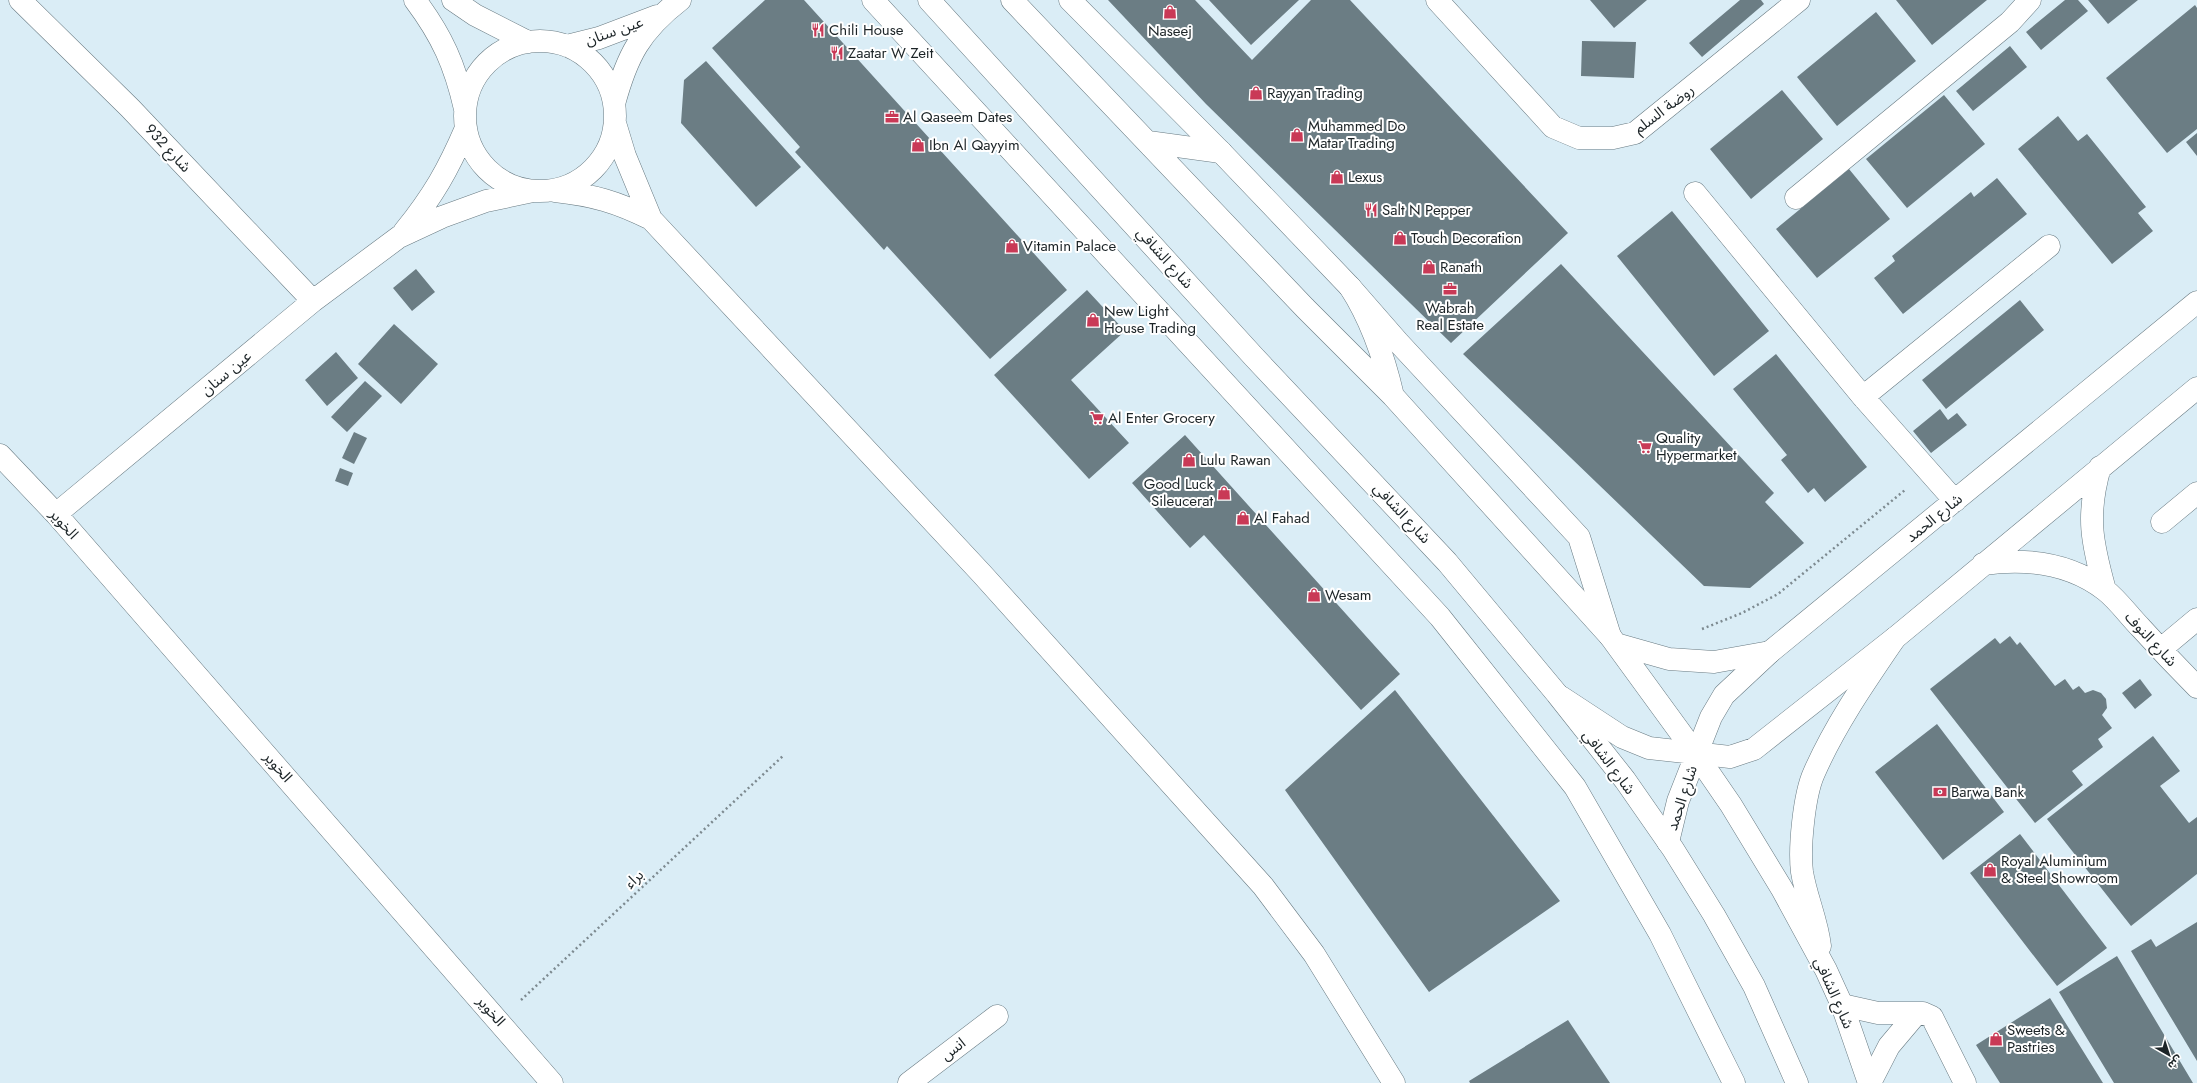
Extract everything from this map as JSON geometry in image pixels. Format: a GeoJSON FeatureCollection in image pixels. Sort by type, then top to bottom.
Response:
{"type":"FeatureCollection","features":[{"type":"Feature","properties":{"kind":"street","name":"شارع 932"},"geometry":{"type":"LineString","coordinates":[[20,0],[130,108],[313,300]]}},
{"type":"Feature","properties":{"kind":"street"},"geometry":{"type":"LineString","coordinates":[[415,0],[441,38],[459,85],[472,147],[482,164],[496,177],[514,186],[543,191],[587,195],[620,204],[651,219]]}},
{"type":"Feature","properties":{"kind":"street"},"geometry":{"type":"LineString","coordinates":[[453,0],[475,15],[528,42],[548,42],[567,46],[584,55],[598,68],[609,85],[627,162],[651,219],[982,574],[1263,886],[1314,954],[1394,1083]]}},
{"type":"Feature","properties":{"kind":"street","name":"عين سنان"},"geometry":{"type":"LineString","coordinates":[[56,514],[313,300],[399,237],[442,216],[472,206],[571,185],[588,175],[601,160],[610,143],[623,71],[639,40],[662,14],[680,0]]}},
{"type":"Feature","properties":{"kind":"street"},"geometry":{"type":"LineString","coordinates":[[873,0],[1440,617],[1561,769],[1575,787],[1660,934],[1734,1083]]}},
{"type":"Feature","properties":{"kind":"street","name":"شارع الشافي"},"geometry":{"type":"LineString","coordinates":[[929,0],[1254,357],[1447,562],[1557,694],[1625,780],[1668,842],[1714,915],[1754,986],[1796,1083]]}},
{"type":"Feature","properties":{"kind":"street","name":"شارع الشافي"},"geometry":{"type":"LineString","coordinates":[[1012,0],[1305,308],[1393,396],[1613,640],[1696,754],[1750,834],[1782,889],[1826,970],[1842,1005],[1870,1083]]}},
{"type":"Feature","properties":{"kind":"street"},"geometry":{"type":"LineString","coordinates":[[1070,0],[1221,152],[1350,287],[1398,342],[1579,537],[1613,640],[1669,659],[1714,662],[1770,652]]}},
{"type":"Feature","properties":{"kind":"street","name":"روضة السلم"},"geometry":{"type":"LineString","coordinates":[[1437,0],[1553,127],[1579,138],[1613,138],[1635,133],[1799,0]]}},
{"type":"Feature","properties":{"kind":"street"},"geometry":{"type":"LineString","coordinates":[[1796,198],[2010,22],[2030,0]]}},
{"type":"Feature","properties":{"kind":"street","name":"عين سنان"},"geometry":{"type":"LineString","coordinates":[[567,46],[624,29],[662,14]]}},
{"type":"Feature","properties":{"kind":"street","name":"عين سنان"},"geometry":{"type":"LineString","coordinates":[[399,237],[427,204],[449,168],[465,118],[470,90],[479,73],[493,58],[504,51],[528,42]]}},
{"type":"Feature","properties":{"kind":"street"},"geometry":{"type":"LineString","coordinates":[[1148,142],[1221,152]]}},
{"type":"Feature","properties":{"kind":"street"},"geometry":{"type":"LineString","coordinates":[[1695,193],[1863,397],[1955,501]]}},
{"type":"Feature","properties":{"kind":"street"},"geometry":{"type":"LineString","coordinates":[[1863,397],[2049,246]]}},
{"type":"Feature","properties":{"kind":"street"},"geometry":{"type":"LineString","coordinates":[[1350,287],[1361,305],[1386,362],[1393,396]]}},
{"type":"Feature","properties":{"kind":"street","name":"شارع الحمد"},"geometry":{"type":"LineString","coordinates":[[1668,842],[1678,801],[1712,717],[1724,695],[1770,652],[2197,302]]}},
{"type":"Feature","properties":{"kind":"street","name":"شارع الحمد"},"geometry":{"type":"LineString","coordinates":[[1557,694],[1629,740],[1649,748],[1730,757],[1754,749],[1894,638],[2197,388]]}},
{"type":"Feature","properties":{"kind":"street","name":"الخوير"},"geometry":{"type":"LineString","coordinates":[[0,455],[56,514],[499,1020],[552,1083]]}},
{"type":"Feature","properties":{"kind":"street","name":"شارع النوف"},"geometry":{"type":"LineString","coordinates":[[2100,467],[2093,491],[2090,515],[2092,539],[2105,590]]}},
{"type":"Feature","properties":{"kind":"street"},"geometry":{"type":"LineString","coordinates":[[2162,522],[2197,493]]}},
{"type":"Feature","properties":{"kind":"street","name":"شارع النوف"},"geometry":{"type":"LineString","coordinates":[[1983,564],[2009,560],[2035,562],[2059,567],[2084,577],[2105,590],[2197,688]]}},
{"type":"Feature","properties":{"kind":"street"},"geometry":{"type":"LineString","coordinates":[[2161,649],[2197,619]]}},
{"type":"Feature","properties":{"kind":"street"},"geometry":{"type":"LineString","coordinates":[[1826,970],[1818,928],[1802,872],[1802,824],[1813,775],[1851,704],[1894,638]]}},
{"type":"Feature","properties":{"kind":"street"},"geometry":{"type":"LineString","coordinates":[[1842,1005],[1878,1014],[1924,1013],[1932,1017],[1965,1083]]}},
{"type":"Feature","properties":{"kind":"street"},"geometry":{"type":"LineString","coordinates":[[1870,1083],[1889,1046],[1916,1014]]}},
{"type":"Feature","properties":{"kind":"street","name":"انس"},"geometry":{"type":"LineString","coordinates":[[909,1083],[997,1016]]}},
{"type":"Feature","properties":{"kind":"path"},"geometry":{"type":"LineString","coordinates":[[1700,630],[1742,612],[1778,594],[1928,471]]}},
{"type":"Feature","properties":{"kind":"path","name":"براء"},"geometry":{"type":"LineString","coordinates":[[499,1020],[784,755]]}},
{"type":"Feature","properties":{"kind":"building"},"geometry":{"type":"Polygon","coordinates":[[[765,0],[804,0],[1067,290],[990,359],[887,246],[884,250],[795,152],[800,147],[712,48],[765,0]]]}},
{"type":"Feature","properties":{"kind":"building"},"geometry":{"type":"Polygon","coordinates":[[[1108,0],[1195,0],[1252,60],[1311,0],[1350,0],[1568,233],[1451,343],[1206,104],[1108,0]]]}},
{"type":"Feature","properties":{"kind":"building"},"geometry":{"type":"Polygon","coordinates":[[[1209,0],[1299,0],[1251,45],[1209,0]]]}},
{"type":"Feature","properties":{"kind":"building"},"geometry":{"type":"Polygon","coordinates":[[[1590,0],[1647,0],[1614,28],[1590,0]]]}},
{"type":"Feature","properties":{"kind":"building"},"geometry":{"type":"Polygon","coordinates":[[[1740,0],[1761,0],[1764,4],[1702,57],[1689,43],[1740,0]]]}},
{"type":"Feature","properties":{"kind":"building"},"geometry":{"type":"Polygon","coordinates":[[[1896,0],[1987,0],[1932,45],[1896,0]]]}},
{"type":"Feature","properties":{"kind":"building"},"geometry":{"type":"Polygon","coordinates":[[[2065,0],[2078,0],[2088,11],[2041,50],[2026,32],[2065,0]]]}},
{"type":"Feature","properties":{"kind":"building"},"geometry":{"type":"Polygon","coordinates":[[[2088,0],[2138,0],[2108,24],[2088,0]]]}},
{"type":"Feature","properties":{"kind":"building"},"geometry":{"type":"Polygon","coordinates":[[[2195,5],[2197,8],[2197,129],[2167,153],[2106,78],[2195,5]]]}},
{"type":"Feature","properties":{"kind":"building"},"geometry":{"type":"Polygon","coordinates":[[[1876,12],[1916,61],[1837,126],[1797,77],[1876,12]]]}},
{"type":"Feature","properties":{"kind":"building"},"geometry":{"type":"Polygon","coordinates":[[[1582,41],[1636,42],[1634,78],[1581,76],[1582,41]]]}},
{"type":"Feature","properties":{"kind":"building"},"geometry":{"type":"Polygon","coordinates":[[[2010,46],[2027,67],[1973,111],[1956,91],[2010,46]]]}},
{"type":"Feature","properties":{"kind":"building"},"geometry":{"type":"Polygon","coordinates":[[[706,61],[801,167],[756,207],[681,123],[684,80],[706,61]]]}},
{"type":"Feature","properties":{"kind":"building"},"geometry":{"type":"Polygon","coordinates":[[[1782,90],[1823,139],[1751,199],[1710,149],[1782,90]]]}},
{"type":"Feature","properties":{"kind":"building"},"geometry":{"type":"Polygon","coordinates":[[[1944,95],[1985,144],[1907,208],[1866,159],[1944,95]]]}},
{"type":"Feature","properties":{"kind":"building"},"geometry":{"type":"Polygon","coordinates":[[[2058,116],[2078,141],[2087,134],[2146,207],[2138,213],[2153,231],[2112,264],[2018,149],[2058,116]]]}},
{"type":"Feature","properties":{"kind":"building"},"geometry":{"type":"Polygon","coordinates":[[[2197,133],[2197,156],[2186,142],[2197,133]]]}},
{"type":"Feature","properties":{"kind":"building"},"geometry":{"type":"Polygon","coordinates":[[[1849,169],[1890,219],[1817,278],[1776,229],[1849,169]]]}},
{"type":"Feature","properties":{"kind":"building"},"geometry":{"type":"Polygon","coordinates":[[[1997,178],[2027,214],[1903,314],[1874,278],[1895,261],[1892,256],[1971,192],[1974,197],[1997,178]]]}},
{"type":"Feature","properties":{"kind":"building"},"geometry":{"type":"Polygon","coordinates":[[[1672,211],[1769,331],[1714,376],[1617,256],[1672,211]]]}},
{"type":"Feature","properties":{"kind":"building","name":"Quality Hypermarket"},"geometry":{"type":"Polygon","coordinates":[[[1561,264],[1774,493],[1765,502],[1804,543],[1750,588],[1704,586],[1463,354],[1561,264]]]}},
{"type":"Feature","properties":{"kind":"building"},"geometry":{"type":"Polygon","coordinates":[[[416,269],[435,292],[412,311],[393,288],[416,269]]]}},
{"type":"Feature","properties":{"kind":"building"},"geometry":{"type":"Polygon","coordinates":[[[1087,290],[1125,331],[1071,380],[1129,443],[1089,479],[994,375],[1087,290]]]}},
{"type":"Feature","properties":{"kind":"building"},"geometry":{"type":"Polygon","coordinates":[[[2020,300],[2044,330],[1946,409],[1922,380],[2020,300]]]}},
{"type":"Feature","properties":{"kind":"building"},"geometry":{"type":"Polygon","coordinates":[[[394,324],[438,364],[401,404],[358,364],[394,324]]]}},
{"type":"Feature","properties":{"kind":"building"},"geometry":{"type":"Polygon","coordinates":[[[336,352],[358,378],[327,406],[305,380],[336,352]]]}},
{"type":"Feature","properties":{"kind":"building"},"geometry":{"type":"Polygon","coordinates":[[[1776,354],[1867,467],[1825,502],[1814,488],[1808,493],[1781,460],[1787,455],[1733,389],[1776,354]]]}},
{"type":"Feature","properties":{"kind":"building"},"geometry":{"type":"Polygon","coordinates":[[[365,381],[382,396],[347,432],[331,417],[365,381]]]}},
{"type":"Feature","properties":{"kind":"building"},"geometry":{"type":"Polygon","coordinates":[[[1940,409],[1948,420],[1957,413],[1967,425],[1931,453],[1913,431],[1940,409]]]}},
{"type":"Feature","properties":{"kind":"building"},"geometry":{"type":"Polygon","coordinates":[[[354,432],[367,438],[354,464],[342,458],[354,432]]]}},
{"type":"Feature","properties":{"kind":"building"},"geometry":{"type":"Polygon","coordinates":[[[1185,435],[1400,674],[1361,710],[1204,535],[1190,548],[1132,483],[1185,435]]]}},
{"type":"Feature","properties":{"kind":"building"},"geometry":{"type":"Polygon","coordinates":[[[340,468],[353,473],[348,486],[335,481],[340,468]]]}},
{"type":"Feature","properties":{"kind":"building"},"geometry":{"type":"Polygon","coordinates":[[[2010,636],[2017,645],[2020,642],[2055,686],[2065,679],[2073,690],[2079,686],[2085,693],[2093,690],[2101,693],[2106,699],[2107,708],[2102,715],[2112,728],[2098,739],[2103,747],[2072,771],[2083,785],[2035,823],[1930,689],[1995,638],[2000,644],[2010,636]]]}},
{"type":"Feature","properties":{"kind":"building"},"geometry":{"type":"Polygon","coordinates":[[[2140,679],[2152,695],[2135,709],[2122,693],[2140,679]]]}},
{"type":"Feature","properties":{"kind":"building"},"geometry":{"type":"Polygon","coordinates":[[[1395,690],[1560,901],[1429,992],[1285,790],[1395,690]]]}},
{"type":"Feature","properties":{"kind":"building","name":"Barwa Bank"},"geometry":{"type":"Polygon","coordinates":[[[1937,724],[2004,812],[1943,860],[1875,772],[1937,724]]]}},
{"type":"Feature","properties":{"kind":"building"},"geometry":{"type":"Polygon","coordinates":[[[2153,736],[2180,771],[2160,786],[2189,823],[2197,817],[2197,874],[2131,926],[2047,819],[2153,736]]]}},
{"type":"Feature","properties":{"kind":"building"},"geometry":{"type":"Polygon","coordinates":[[[2020,834],[2107,948],[2057,986],[1970,873],[2020,834]]]}},
{"type":"Feature","properties":{"kind":"building"},"geometry":{"type":"Polygon","coordinates":[[[2197,922],[2197,1061],[2131,951],[2151,939],[2156,947],[2197,922]]]}},
{"type":"Feature","properties":{"kind":"building"},"geometry":{"type":"Polygon","coordinates":[[[2117,956],[2193,1083],[2114,1083],[2059,992],[2117,956]]]}},
{"type":"Feature","properties":{"kind":"building"},"geometry":{"type":"Polygon","coordinates":[[[2050,998],[2103,1083],[2000,1083],[1976,1045],[2050,998]]]}},
{"type":"Feature","properties":{"kind":"building"},"geometry":{"type":"Polygon","coordinates":[[[1568,1020],[1610,1083],[1470,1083],[1469,1081],[1568,1020]]]}},
{"type":"Feature","properties":{"kind":"place","name":"Naseej"},"geometry":{"type":"Point","coordinates":[1170,12]}},
{"type":"Feature","properties":{"kind":"place","name":"Chili House"},"geometry":{"type":"Point","coordinates":[818,30]}},
{"type":"Feature","properties":{"kind":"place","name":"Zaatar W Zeit"},"geometry":{"type":"Point","coordinates":[837,53]}},
{"type":"Feature","properties":{"kind":"place","name":"Rayyan Trading"},"geometry":{"type":"Point","coordinates":[1256,93]}},
{"type":"Feature","properties":{"kind":"place","name":"Al Qaseem Dates"},"geometry":{"type":"Point","coordinates":[892,117]}},
{"type":"Feature","properties":{"kind":"place","name":"Muhammed Do Matar Trading"},"geometry":{"type":"Point","coordinates":[1297,135]}},
{"type":"Feature","properties":{"kind":"place","name":"Ibn Al Qayyim"},"geometry":{"type":"Point","coordinates":[918,145]}},
{"type":"Feature","properties":{"kind":"place","name":"Lexus"},"geometry":{"type":"Point","coordinates":[1337,177]}},
{"type":"Feature","properties":{"kind":"place","name":"Salt N Pepper"},"geometry":{"type":"Point","coordinates":[1371,210]}},
{"type":"Feature","properties":{"kind":"place","name":"Touch Decoration"},"geometry":{"type":"Point","coordinates":[1400,238]}},
{"type":"Feature","properties":{"kind":"place","name":"Vitamin Palace"},"geometry":{"type":"Point","coordinates":[1012,246]}},
{"type":"Feature","properties":{"kind":"place","name":"Ranath"},"geometry":{"type":"Point","coordinates":[1429,267]}},
{"type":"Feature","properties":{"kind":"place","name":"Wabrah Real Estate"},"geometry":{"type":"Point","coordinates":[1450,289]}},
{"type":"Feature","properties":{"kind":"place","name":"New Light House Trading"},"geometry":{"type":"Point","coordinates":[1093,320]}},
{"type":"Feature","properties":{"kind":"place","name":"Al Enter Grocery"},"geometry":{"type":"Point","coordinates":[1097,418]}},
{"type":"Feature","properties":{"kind":"place","name":"Quality Hypermarket"},"geometry":{"type":"Point","coordinates":[1645,447]}},
{"type":"Feature","properties":{"kind":"place","name":"Lulu Rawan"},"geometry":{"type":"Point","coordinates":[1189,460]}},
{"type":"Feature","properties":{"kind":"place","name":"Good Luck Sileucerat"},"geometry":{"type":"Point","coordinates":[1224,493]}},
{"type":"Feature","properties":{"kind":"place","name":"Al Fahad"},"geometry":{"type":"Point","coordinates":[1243,518]}},
{"type":"Feature","properties":{"kind":"place","name":"Wesam"},"geometry":{"type":"Point","coordinates":[1314,595]}},
{"type":"Feature","properties":{"kind":"place","name":"Barwa Bank"},"geometry":{"type":"Point","coordinates":[1940,792]}},
{"type":"Feature","properties":{"kind":"place","name":"Royal Aluminium & Steel Showroom"},"geometry":{"type":"Point","coordinates":[1990,870]}},
{"type":"Feature","properties":{"kind":"place","name":"Sweets & Pastries"},"geometry":{"type":"Point","coordinates":[1996,1039]}}]}
